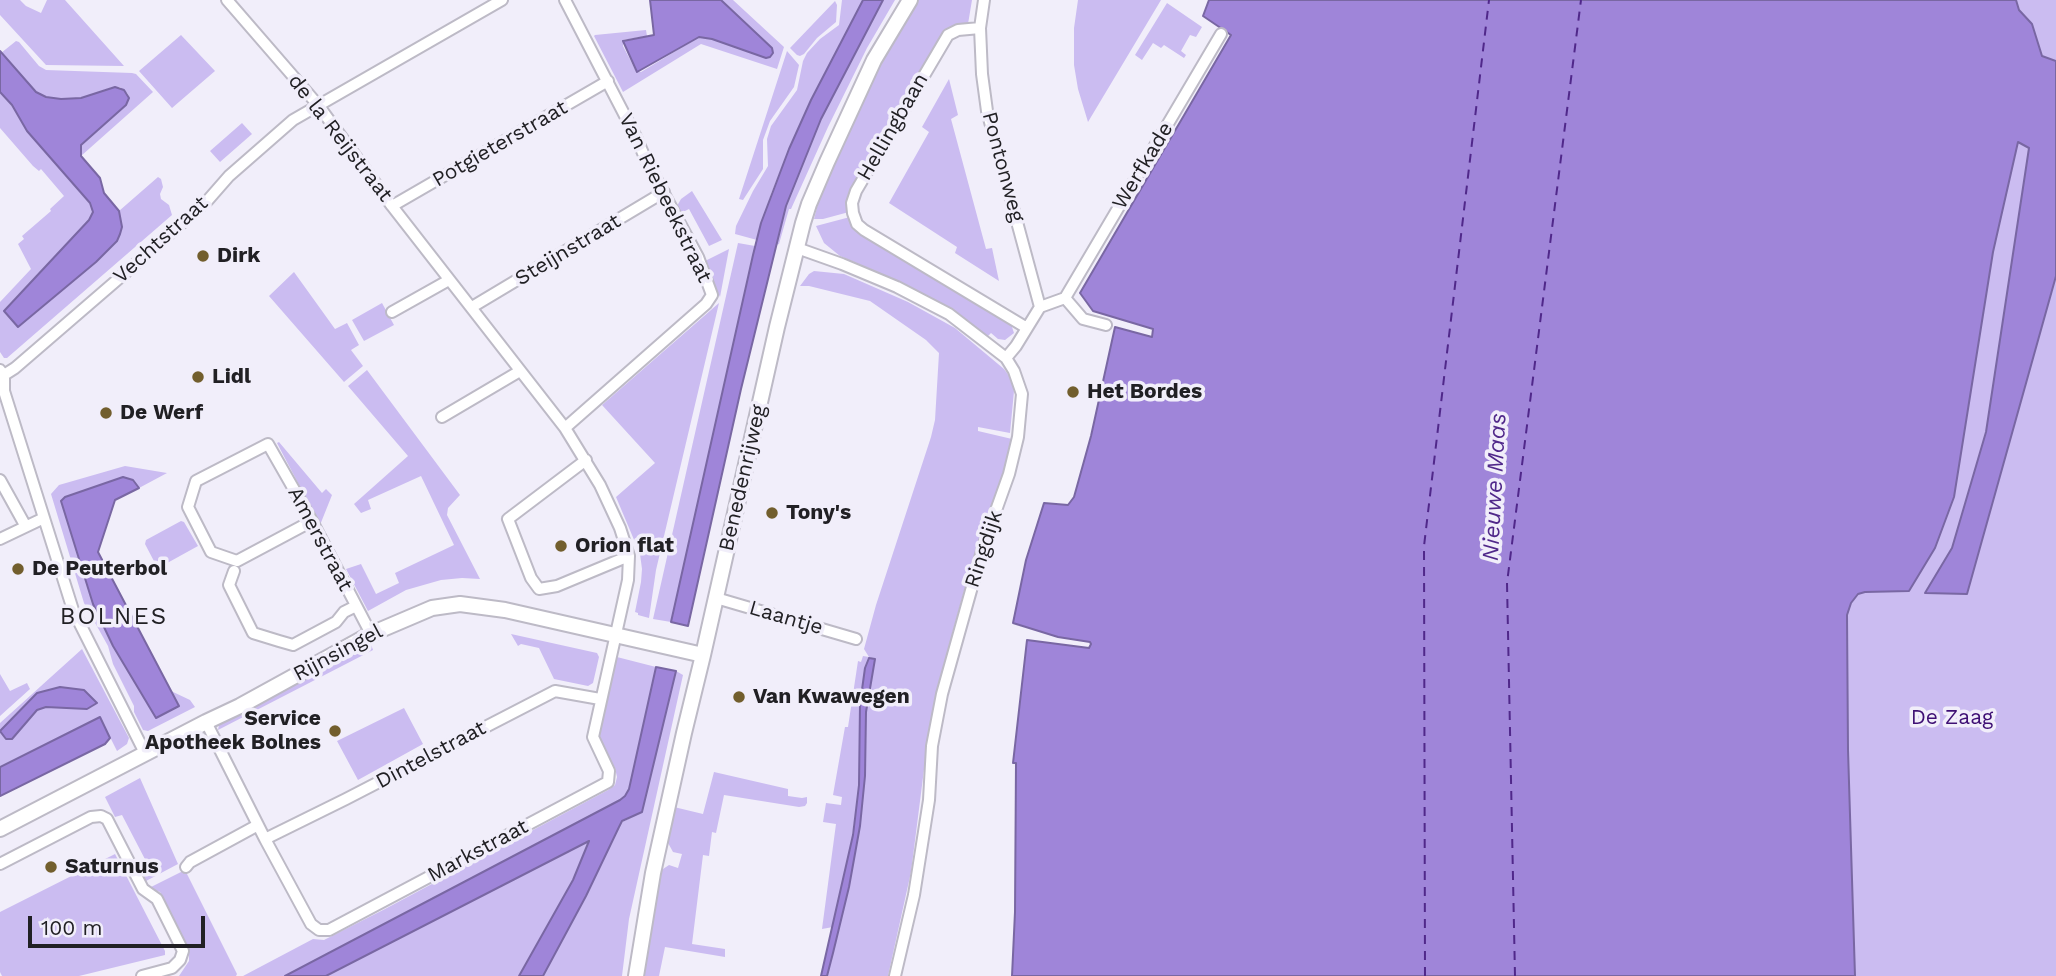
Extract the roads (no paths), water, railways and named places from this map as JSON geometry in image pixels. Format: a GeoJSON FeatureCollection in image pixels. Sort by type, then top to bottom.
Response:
{"type":"FeatureCollection","features":[{"type":"Feature","properties":{"kind":"street","name":"Vechtstraat"},"geometry":{"type":"LineString","coordinates":[[2,373],[15,368],[124,274],[293,120],[502,0]]}},
{"type":"Feature","properties":{"kind":"street","name":"Van Riebeekstraat"},"geometry":{"type":"LineString","coordinates":[[565,0],[698,257],[712,295],[706,304],[565,428]]}},
{"type":"Feature","properties":{"kind":"street","name":"Benedenrijweg"},"geometry":{"type":"LineString","coordinates":[[636,976],[653,873],[684,733],[777,327],[809,204],[874,60],[910,0]]}},
{"type":"Feature","properties":{"kind":"street","name":"Pontonweg"},"geometry":{"type":"LineString","coordinates":[[984,0],[980,28],[987,111],[1040,307]]}},
{"type":"Feature","properties":{"kind":"street","name":"de la Reijstraat"},"geometry":{"type":"LineString","coordinates":[[229,1],[318,105],[392,206],[565,428],[586,460],[620,528],[629,556],[628,580],[615,635]]}},
{"type":"Feature","properties":{"kind":"street","name":"Hellingbaan"},"geometry":{"type":"LineString","coordinates":[[980,28],[958,30],[947,35],[856,191],[852,203],[853,213],[857,224],[864,230],[1027,328]]}},
{"type":"Feature","properties":{"kind":"street","name":"Werfkade"},"geometry":{"type":"LineString","coordinates":[[1065,298],[1221,34]]}},
{"type":"Feature","properties":{"kind":"street","name":"Potgieterstraat"},"geometry":{"type":"LineString","coordinates":[[392,206],[608,81]]}},
{"type":"Feature","properties":{"kind":"street","name":"Steijnstraat"},"geometry":{"type":"LineString","coordinates":[[472,307],[664,192]]}},
{"type":"Feature","properties":{"kind":"street","name":"Ringdijk"},"geometry":{"type":"LineString","coordinates":[[797,248],[897,287],[939,309],[1006,358],[1022,394],[1018,437],[1009,474],[970,592],[942,694],[932,746],[929,800],[914,895],[895,976]]}},
{"type":"Feature","properties":{"kind":"street"},"geometry":{"type":"LineString","coordinates":[[392,312],[449,280]]}},
{"type":"Feature","properties":{"kind":"street"},"geometry":{"type":"LineString","coordinates":[[1006,358],[1040,307],[1065,298],[1083,319],[1106,325]]}},
{"type":"Feature","properties":{"kind":"street"},"geometry":{"type":"LineString","coordinates":[[442,417],[520,371]]}},
{"type":"Feature","properties":{"kind":"street"},"geometry":{"type":"LineString","coordinates":[[2,373],[4,391],[73,610],[145,753]]}},
{"type":"Feature","properties":{"kind":"street","name":"Amerstraat"},"geometry":{"type":"LineString","coordinates":[[235,566],[211,552],[188,507],[195,481],[268,444],[371,634]]}},
{"type":"Feature","properties":{"kind":"street"},"geometry":{"type":"LineString","coordinates":[[586,460],[508,519],[531,578],[539,589],[558,586],[629,556]]}},
{"type":"Feature","properties":{"kind":"street"},"geometry":{"type":"LineString","coordinates":[[0,480],[25,526]]}},
{"type":"Feature","properties":{"kind":"street"},"geometry":{"type":"LineString","coordinates":[[0,538],[44,518]]}},
{"type":"Feature","properties":{"kind":"street"},"geometry":{"type":"LineString","coordinates":[[312,521],[235,566],[229,585],[253,633],[293,645],[336,622],[344,612],[356,606]]}},
{"type":"Feature","properties":{"kind":"street","name":"Laantje"},"geometry":{"type":"LineString","coordinates":[[716,598],[856,639]]}},
{"type":"Feature","properties":{"kind":"street","name":"Rijnsingel"},"geometry":{"type":"LineString","coordinates":[[0,829],[240,706],[371,634],[432,608],[460,604],[505,610],[703,654]]}},
{"type":"Feature","properties":{"kind":"street","name":"Markstraat"},"geometry":{"type":"LineString","coordinates":[[206,722],[311,924],[319,930],[328,930],[608,782],[609,771],[593,737],[615,635]]}},
{"type":"Feature","properties":{"kind":"street","name":"Dintelstraat"},"geometry":{"type":"LineString","coordinates":[[265,839],[555,691],[600,699]]}},
{"type":"Feature","properties":{"kind":"street"},"geometry":{"type":"LineString","coordinates":[[0,864],[91,817],[107,818],[143,889],[157,899],[183,951],[180,960],[172,968],[142,976]]}},
{"type":"Feature","properties":{"kind":"street"},"geometry":{"type":"LineString","coordinates":[[186,867],[190,862],[258,825]]}},
{"type":"Feature","properties":{"kind":"water"},"geometry":{"type":"Polygon","coordinates":[[[650,0],[721,0],[772,48],[773,53],[766,58],[699,37],[637,72],[623,41],[654,35],[650,0]]]}},
{"type":"Feature","properties":{"kind":"water"},"geometry":{"type":"Polygon","coordinates":[[[863,0],[883,0],[821,119],[786,206],[741,389],[688,626],[671,622],[761,223],[811,100],[863,0]]]}},
{"type":"Feature","properties":{"kind":"water","name":"Nieuwe Maas"},"geometry":{"type":"Polygon","coordinates":[[[1209,0],[2016,0],[2019,10],[2032,24],[2042,56],[2056,61],[2056,276],[1967,594],[1925,593],[1952,548],[1986,432],[2029,148],[2018,142],[1993,252],[1954,497],[1935,548],[1909,591],[1858,594],[1847,615],[1855,976],[1012,976],[1016,763],[1013,763],[1027,640],[1089,648],[1091,644],[1013,623],[1026,560],[1044,503],[1068,505],[1074,497],[1091,436],[1115,327],[1152,337],[1153,329],[1093,311],[1080,293],[1231,35],[1203,16],[1209,0]]]}},
{"type":"Feature","properties":{"kind":"water"},"geometry":{"type":"Polygon","coordinates":[[[0,51],[36,92],[46,97],[81,98],[115,87],[124,90],[129,98],[126,105],[81,145],[81,156],[100,178],[104,193],[119,211],[122,227],[117,241],[18,327],[4,311],[89,220],[93,212],[90,203],[27,131],[12,105],[0,92],[0,51]]]}},
{"type":"Feature","properties":{"kind":"water"},"geometry":{"type":"Polygon","coordinates":[[[123,477],[133,480],[139,488],[115,500],[98,552],[179,706],[156,718],[113,646],[93,604],[61,501],[65,497],[123,477]]]}},
{"type":"Feature","properties":{"kind":"water"},"geometry":{"type":"Polygon","coordinates":[[[869,658],[875,659],[866,712],[865,776],[860,826],[833,953],[827,976],[821,976],[853,835],[859,785],[860,704],[869,658]]]}},
{"type":"Feature","properties":{"kind":"water"},"geometry":{"type":"Polygon","coordinates":[[[656,667],[676,671],[642,812],[622,821],[543,976],[519,976],[573,880],[589,841],[326,976],[285,976],[625,796],[629,789],[656,667]]]}},
{"type":"Feature","properties":{"kind":"water"},"geometry":{"type":"Polygon","coordinates":[[[60,687],[84,690],[97,703],[87,709],[46,707],[37,710],[12,739],[6,739],[0,731],[37,693],[60,687]]]}},
{"type":"Feature","properties":{"kind":"water"},"geometry":{"type":"Polygon","coordinates":[[[100,717],[110,738],[105,744],[0,796],[0,767],[100,717]]]}},
{"type":"Feature","properties":{"kind":"place","name":"Dirk"},"geometry":{"type":"Point","coordinates":[203,256]}},
{"type":"Feature","properties":{"kind":"place","name":"Lidl"},"geometry":{"type":"Point","coordinates":[198,377]}},
{"type":"Feature","properties":{"kind":"place","name":"Het Bordes"},"geometry":{"type":"Point","coordinates":[1073,392]}},
{"type":"Feature","properties":{"kind":"place","name":"De Werf"},"geometry":{"type":"Point","coordinates":[106,413]}},
{"type":"Feature","properties":{"kind":"place","name":"Tony's"},"geometry":{"type":"Point","coordinates":[772,513]}},
{"type":"Feature","properties":{"kind":"place","name":"Orion flat"},"geometry":{"type":"Point","coordinates":[561,546]}},
{"type":"Feature","properties":{"kind":"place","name":"De Peuterbol"},"geometry":{"type":"Point","coordinates":[18,569]}},
{"type":"Feature","properties":{"kind":"place","name":"Van Kwawegen"},"geometry":{"type":"Point","coordinates":[739,697]}},
{"type":"Feature","properties":{"kind":"place","name":"Service Apotheek Bolnes"},"geometry":{"type":"Point","coordinates":[335,731]}},
{"type":"Feature","properties":{"kind":"place","name":"Saturnus"},"geometry":{"type":"Point","coordinates":[51,867]}},
{"type":"Feature","properties":{"kind":"district","name":"BOLNES"},"geometry":{"type":"Point","coordinates":[114,617]}},
{"type":"Feature","properties":{"kind":"park label","name":"De Zaag"},"geometry":{"type":"Point","coordinates":[1952,718]}}]}
